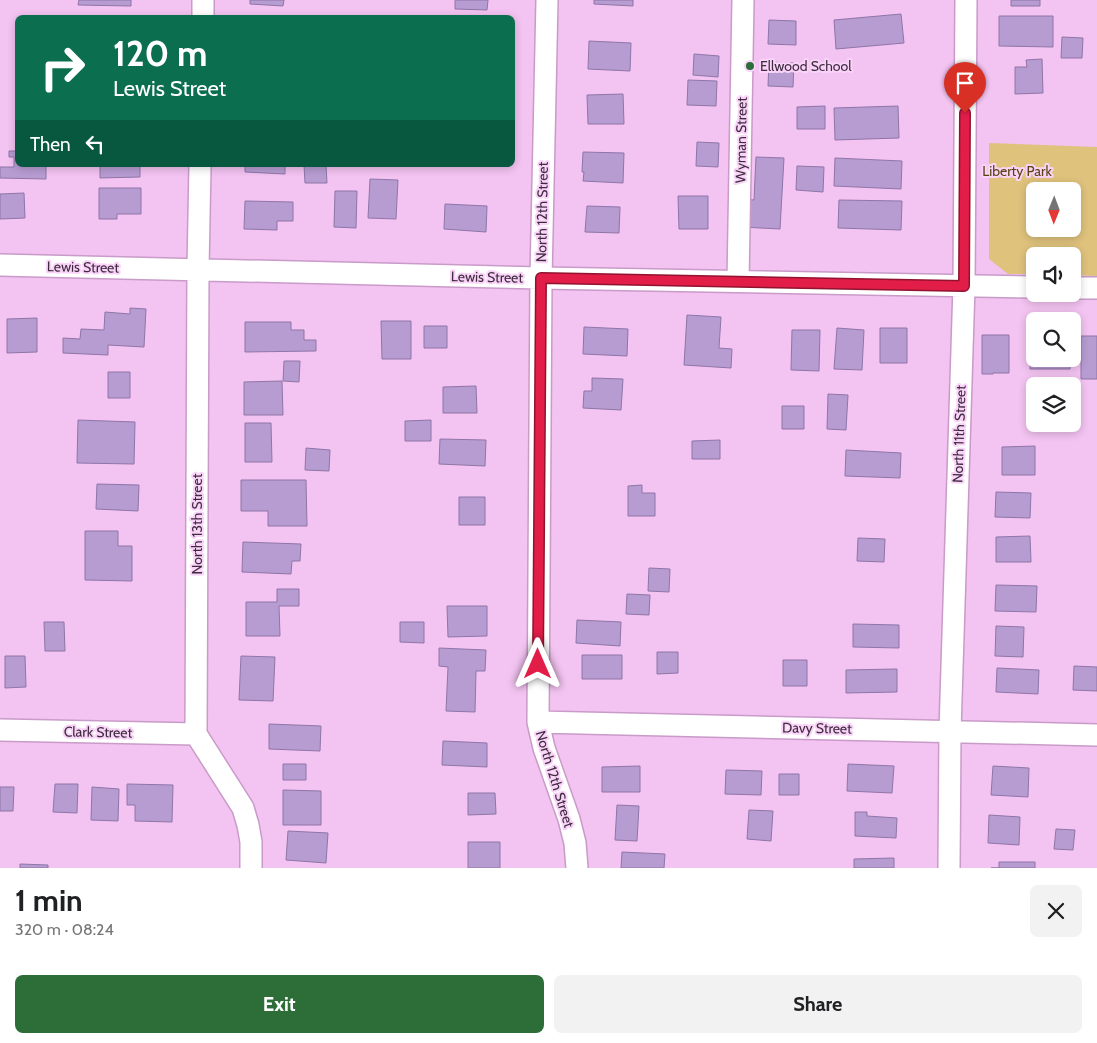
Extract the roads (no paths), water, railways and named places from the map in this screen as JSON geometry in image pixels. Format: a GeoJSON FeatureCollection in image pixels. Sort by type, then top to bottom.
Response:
{"type":"FeatureCollection","features":[{"type":"Feature","properties":{"kind":"street"},"geometry":{"type":"LineString","coordinates":[[203,0],[203,15]]}},
{"type":"Feature","properties":{"kind":"street","name":"North 12th Street"},"geometry":{"type":"LineString","coordinates":[[547,0],[541,278],[538,722],[544,748],[569,819],[575,842],[577,868]]}},
{"type":"Feature","properties":{"kind":"street","name":"Wyman Street"},"geometry":{"type":"LineString","coordinates":[[738,281],[743,0]]}},
{"type":"Feature","properties":{"kind":"street","name":"North 11th Street"},"geometry":{"type":"LineString","coordinates":[[949,868],[950,731],[964,286],[966,0]]}},
{"type":"Feature","properties":{"kind":"street","name":"North 13th Street"},"geometry":{"type":"LineString","coordinates":[[196,734],[200,167]]}},
{"type":"Feature","properties":{"kind":"street","name":"Lewis Street"},"geometry":{"type":"LineString","coordinates":[[0,265],[1026,287]]}},
{"type":"Feature","properties":{"kind":"street"},"geometry":{"type":"LineString","coordinates":[[1081,288],[1097,288]]}},
{"type":"Feature","properties":{"kind":"street","name":"Davy Street"},"geometry":{"type":"LineString","coordinates":[[538,722],[1097,735]]}},
{"type":"Feature","properties":{"kind":"street","name":"Clark Street"},"geometry":{"type":"LineString","coordinates":[[0,730],[196,734]]}},
{"type":"Feature","properties":{"kind":"street"},"geometry":{"type":"LineString","coordinates":[[196,734],[243,808],[251,842],[251,868]]}},
{"type":"Feature","properties":{"kind":"place","name":"Ellwood School"},"geometry":{"type":"Point","coordinates":[750,66]}},
{"type":"Feature","properties":{"kind":"park label","name":"Liberty Park"},"geometry":{"type":"Point","coordinates":[1017,171]}}]}
